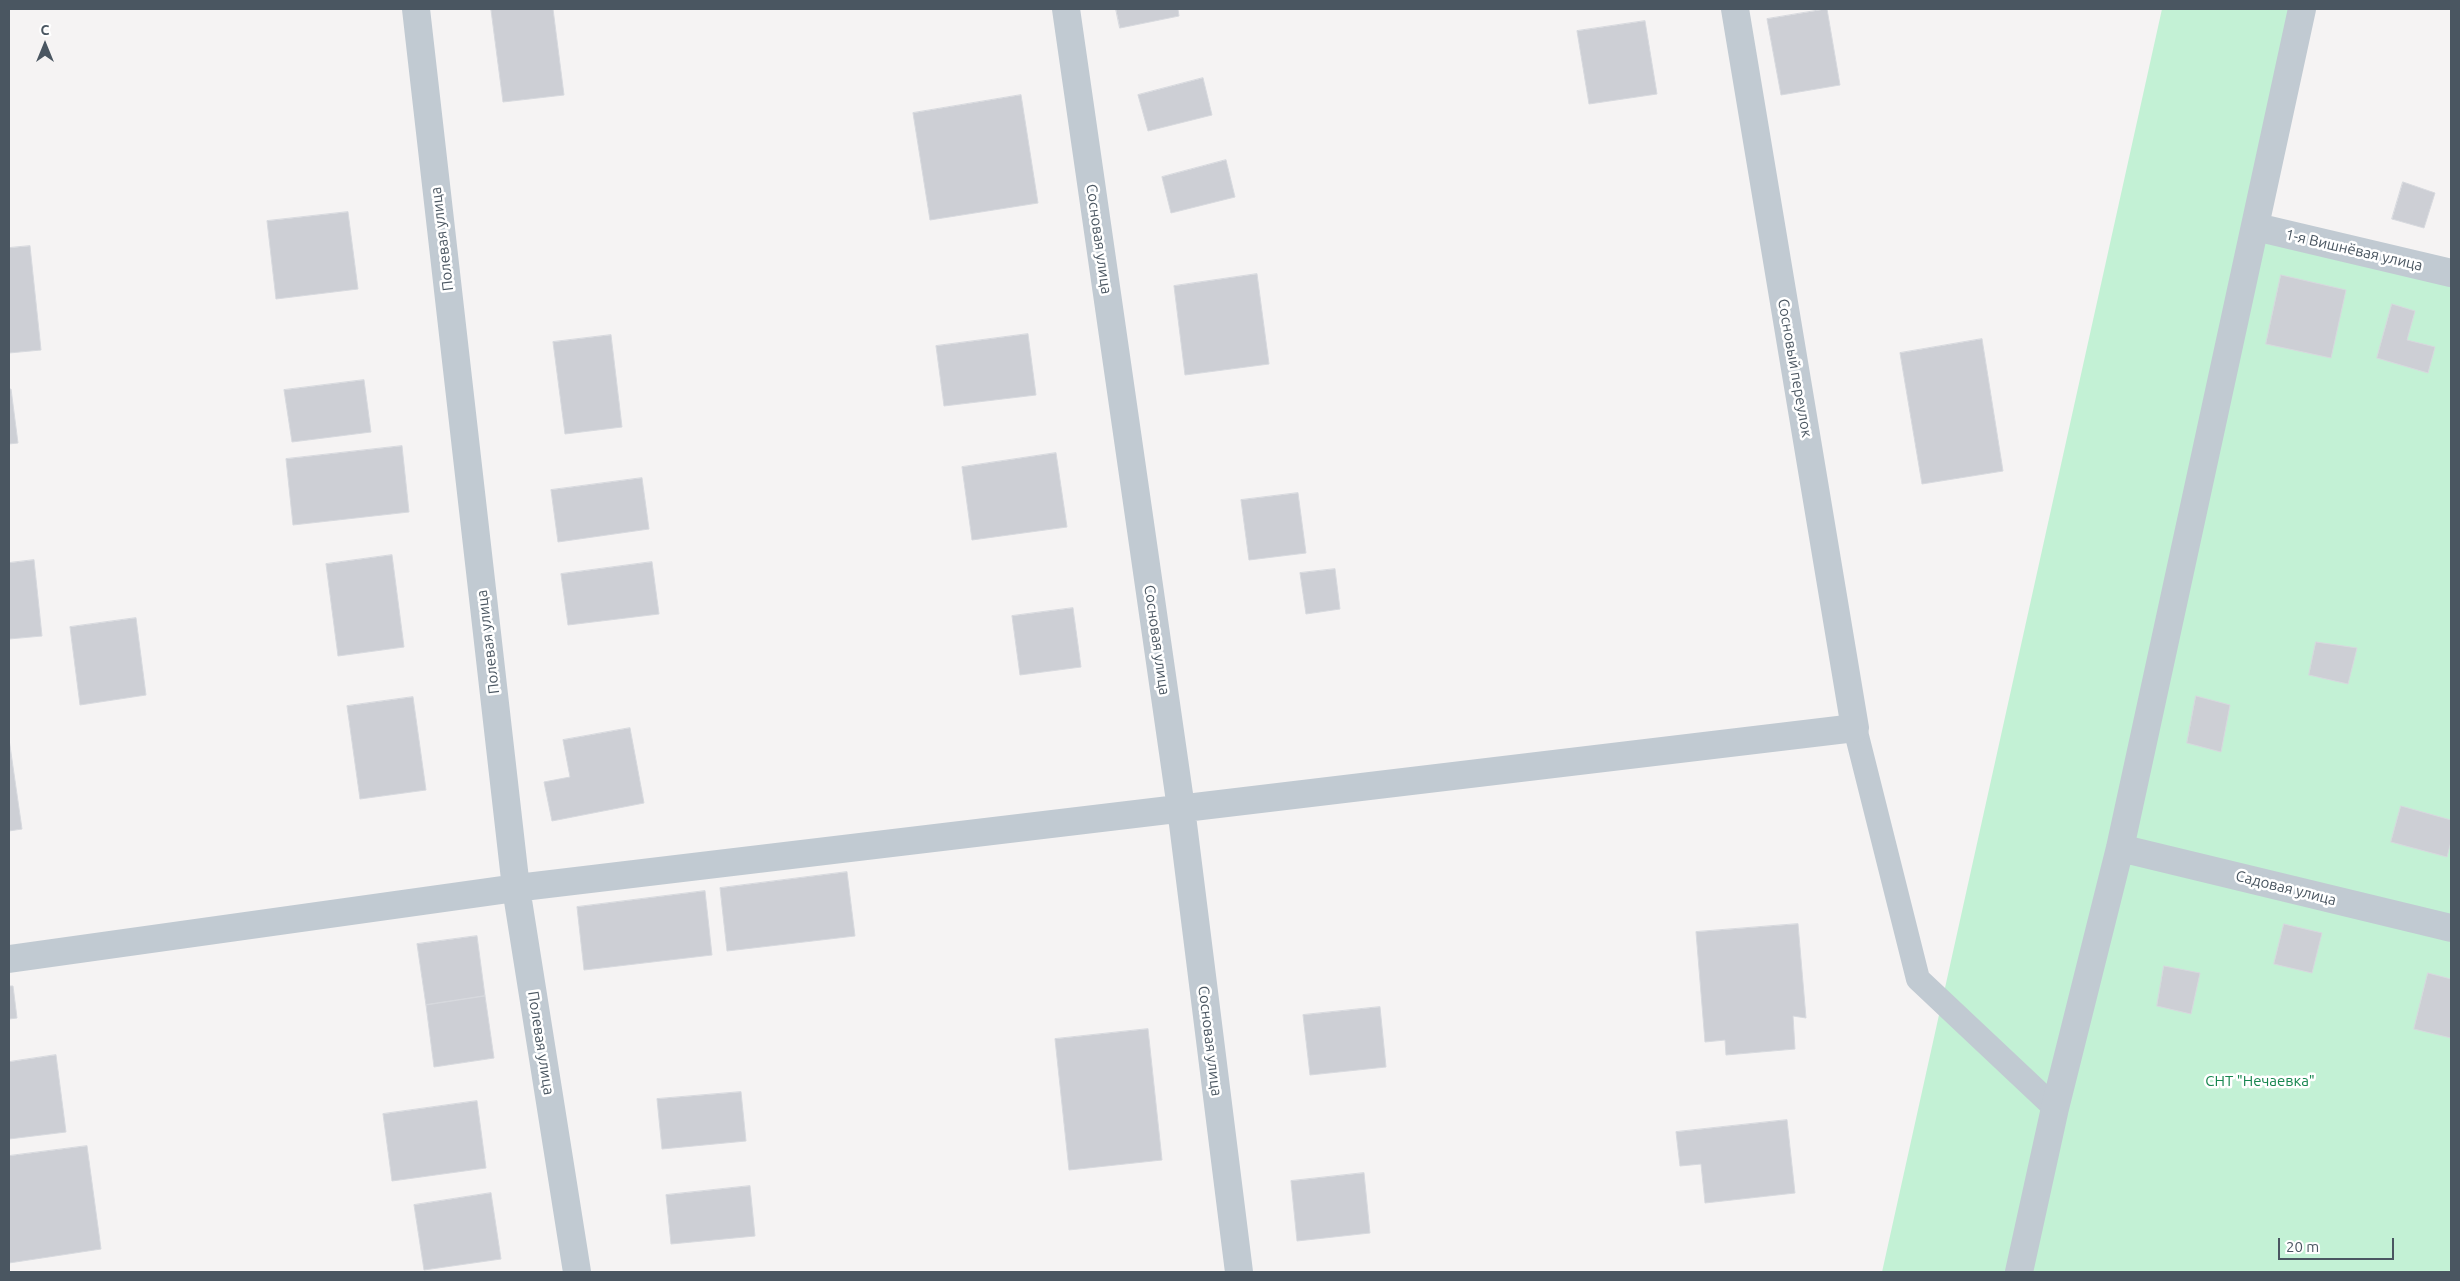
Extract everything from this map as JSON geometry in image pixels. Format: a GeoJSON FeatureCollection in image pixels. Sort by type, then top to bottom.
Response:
{"type":"FeatureCollection","features":[{"type":"Feature","properties":{"kind":"street","name":"Полевая улица"},"geometry":{"type":"LineString","coordinates":[[416,9],[516,888],[577,1272]]}},
{"type":"Feature","properties":{"kind":"street","name":"Сосновая улица"},"geometry":{"type":"LineString","coordinates":[[1066,9],[1181,808],[1239,1272]]}},
{"type":"Feature","properties":{"kind":"street","name":"Сосновый переулок"},"geometry":{"type":"LineString","coordinates":[[1735,9],[1855,728]]}},
{"type":"Feature","properties":{"kind":"street"},"geometry":{"type":"LineString","coordinates":[[2019,1272],[2055,1108],[2120,848],[2302,9]]}},
{"type":"Feature","properties":{"kind":"street","name":"1-я Вишнёвая улица"},"geometry":{"type":"LineString","coordinates":[[2256,226],[2451,273]]}},
{"type":"Feature","properties":{"kind":"street"},"geometry":{"type":"LineString","coordinates":[[9,959],[516,888],[1855,728]]}},
{"type":"Feature","properties":{"kind":"street","name":"Садовая улица"},"geometry":{"type":"LineString","coordinates":[[2120,848],[2451,928]]}},
{"type":"Feature","properties":{"kind":"lane"},"geometry":{"type":"LineString","coordinates":[[1855,728],[1918,979],[2055,1108]]}},
{"type":"Feature","properties":{"kind":"green space"},"geometry":{"type":"Polygon","coordinates":[[[2162,9],[2296,9],[2017,1272],[1882,1272],[2162,9]]]}},
{"type":"Feature","properties":{"kind":"green space","name":"СНТ \"Нечаевка\""},"geometry":{"type":"Polygon","coordinates":[[[2256,227],[2451,274],[2451,1272],[2021,1272],[2256,227]]]}},
{"type":"Feature","properties":{"kind":"building"},"geometry":{"type":"Polygon","coordinates":[[[553,9],[564,95],[503,102],[491,10],[553,9]]]}},
{"type":"Feature","properties":{"kind":"building"},"geometry":{"type":"Polygon","coordinates":[[[1116,9],[1178,9],[1179,16],[1120,28],[1116,9]]]}},
{"type":"Feature","properties":{"kind":"building"},"geometry":{"type":"Polygon","coordinates":[[[1827,9],[1840,85],[1781,95],[1767,19],[1827,9]]]}},
{"type":"Feature","properties":{"kind":"building"},"geometry":{"type":"Polygon","coordinates":[[[1645,21],[1657,94],[1589,104],[1577,31],[1645,21]]]}},
{"type":"Feature","properties":{"kind":"building"},"geometry":{"type":"Polygon","coordinates":[[[1203,78],[1212,115],[1148,131],[1138,95],[1203,78]]]}},
{"type":"Feature","properties":{"kind":"building"},"geometry":{"type":"Polygon","coordinates":[[[1021,95],[1038,203],[930,220],[913,113],[1021,95]]]}},
{"type":"Feature","properties":{"kind":"building"},"geometry":{"type":"Polygon","coordinates":[[[1226,160],[1235,197],[1171,213],[1162,177],[1226,160]]]}},
{"type":"Feature","properties":{"kind":"building"},"geometry":{"type":"Polygon","coordinates":[[[2403,182],[2435,193],[2424,228],[2392,219],[2403,182]]]}},
{"type":"Feature","properties":{"kind":"building"},"geometry":{"type":"Polygon","coordinates":[[[348,212],[358,289],[276,299],[267,221],[348,212]]]}},
{"type":"Feature","properties":{"kind":"building"},"geometry":{"type":"Polygon","coordinates":[[[30,246],[41,350],[9,353],[9,248],[30,246]]]}},
{"type":"Feature","properties":{"kind":"building"},"geometry":{"type":"Polygon","coordinates":[[[1257,274],[1269,364],[1185,375],[1174,286],[1257,274]]]}},
{"type":"Feature","properties":{"kind":"building"},"geometry":{"type":"Polygon","coordinates":[[[2281,275],[2346,290],[2331,358],[2266,344],[2281,275]]]}},
{"type":"Feature","properties":{"kind":"building"},"geometry":{"type":"Polygon","coordinates":[[[2392,304],[2415,311],[2407,340],[2435,347],[2428,373],[2377,358],[2392,304]]]}},
{"type":"Feature","properties":{"kind":"building"},"geometry":{"type":"Polygon","coordinates":[[[1028,334],[1036,395],[944,406],[936,346],[1028,334]]]}},
{"type":"Feature","properties":{"kind":"building"},"geometry":{"type":"Polygon","coordinates":[[[611,335],[622,427],[565,434],[553,342],[611,335]]]}},
{"type":"Feature","properties":{"kind":"building"},"geometry":{"type":"Polygon","coordinates":[[[1982,339],[2003,471],[1922,484],[1900,353],[1982,339]]]}},
{"type":"Feature","properties":{"kind":"building"},"geometry":{"type":"Polygon","coordinates":[[[364,380],[371,432],[292,442],[284,390],[364,380]]]}},
{"type":"Feature","properties":{"kind":"building"},"geometry":{"type":"Polygon","coordinates":[[[9,389],[11,389],[18,443],[9,444],[9,389]]]}},
{"type":"Feature","properties":{"kind":"building"},"geometry":{"type":"Polygon","coordinates":[[[402,446],[409,512],[293,525],[286,459],[402,446]]]}},
{"type":"Feature","properties":{"kind":"building"},"geometry":{"type":"Polygon","coordinates":[[[1056,453],[1067,527],[972,540],[962,467],[1056,453]]]}},
{"type":"Feature","properties":{"kind":"building"},"geometry":{"type":"Polygon","coordinates":[[[642,478],[649,529],[558,542],[551,490],[642,478]]]}},
{"type":"Feature","properties":{"kind":"building"},"geometry":{"type":"Polygon","coordinates":[[[1298,493],[1306,553],[1249,560],[1241,500],[1298,493]]]}},
{"type":"Feature","properties":{"kind":"building"},"geometry":{"type":"Polygon","coordinates":[[[392,555],[404,647],[338,656],[326,564],[392,555]]]}},
{"type":"Feature","properties":{"kind":"building"},"geometry":{"type":"Polygon","coordinates":[[[34,560],[42,636],[9,639],[9,563],[34,560]]]}},
{"type":"Feature","properties":{"kind":"building"},"geometry":{"type":"Polygon","coordinates":[[[652,562],[659,614],[568,625],[561,574],[652,562]]]}},
{"type":"Feature","properties":{"kind":"building"},"geometry":{"type":"Polygon","coordinates":[[[1335,569],[1340,609],[1306,614],[1300,573],[1335,569]]]}},
{"type":"Feature","properties":{"kind":"building"},"geometry":{"type":"Polygon","coordinates":[[[1073,608],[1081,667],[1020,675],[1012,616],[1073,608]]]}},
{"type":"Feature","properties":{"kind":"building"},"geometry":{"type":"Polygon","coordinates":[[[136,618],[146,695],[80,705],[70,627],[136,618]]]}},
{"type":"Feature","properties":{"kind":"building"},"geometry":{"type":"Polygon","coordinates":[[[2316,642],[2357,648],[2348,684],[2309,675],[2316,642]]]}},
{"type":"Feature","properties":{"kind":"building"},"geometry":{"type":"Polygon","coordinates":[[[2196,696],[2230,705],[2221,752],[2187,743],[2196,696]]]}},
{"type":"Feature","properties":{"kind":"building"},"geometry":{"type":"Polygon","coordinates":[[[413,697],[426,790],[360,799],[347,706],[413,697]]]}},
{"type":"Feature","properties":{"kind":"building"},"geometry":{"type":"Polygon","coordinates":[[[630,728],[644,803],[552,821],[544,782],[570,777],[563,740],[630,728]]]}},
{"type":"Feature","properties":{"kind":"building"},"geometry":{"type":"Polygon","coordinates":[[[9,739],[22,829],[9,831],[9,739]]]}},
{"type":"Feature","properties":{"kind":"building"},"geometry":{"type":"Polygon","coordinates":[[[2401,806],[2451,820],[2451,841],[2447,857],[2391,842],[2401,806]]]}},
{"type":"Feature","properties":{"kind":"building"},"geometry":{"type":"Polygon","coordinates":[[[847,872],[855,936],[727,951],[720,888],[847,872]]]}},
{"type":"Feature","properties":{"kind":"building"},"geometry":{"type":"Polygon","coordinates":[[[705,891],[712,955],[584,970],[577,907],[705,891]]]}},
{"type":"Feature","properties":{"kind":"building"},"geometry":{"type":"Polygon","coordinates":[[[1798,924],[1806,1018],[1793,1016],[1795,1049],[1726,1055],[1725,1040],[1705,1042],[1696,932],[1798,924]]]}},
{"type":"Feature","properties":{"kind":"building"},"geometry":{"type":"Polygon","coordinates":[[[2284,924],[2322,933],[2312,973],[2274,964],[2284,924]]]}},
{"type":"Feature","properties":{"kind":"building"},"geometry":{"type":"Polygon","coordinates":[[[477,936],[485,996],[426,1005],[417,944],[477,936]]]}},
{"type":"Feature","properties":{"kind":"building"},"geometry":{"type":"Polygon","coordinates":[[[2164,966],[2200,973],[2191,1014],[2157,1006],[2164,966]]]}},
{"type":"Feature","properties":{"kind":"building"},"geometry":{"type":"Polygon","coordinates":[[[2428,973],[2451,979],[2451,1038],[2414,1029],[2428,973]]]}},
{"type":"Feature","properties":{"kind":"building"},"geometry":{"type":"Polygon","coordinates":[[[9,986],[13,986],[17,1018],[9,1019],[9,986]]]}},
{"type":"Feature","properties":{"kind":"building"},"geometry":{"type":"Polygon","coordinates":[[[485,996],[494,1058],[434,1067],[426,1005],[485,996]]]}},
{"type":"Feature","properties":{"kind":"building"},"geometry":{"type":"Polygon","coordinates":[[[1380,1007],[1386,1067],[1310,1075],[1303,1015],[1380,1007]]]}},
{"type":"Feature","properties":{"kind":"building"},"geometry":{"type":"Polygon","coordinates":[[[1148,1029],[1162,1160],[1069,1170],[1055,1039],[1148,1029]]]}},
{"type":"Feature","properties":{"kind":"building"},"geometry":{"type":"Polygon","coordinates":[[[56,1055],[66,1132],[9,1139],[9,1062],[56,1055]]]}},
{"type":"Feature","properties":{"kind":"building"},"geometry":{"type":"Polygon","coordinates":[[[741,1092],[746,1141],[662,1149],[657,1099],[741,1092]]]}},
{"type":"Feature","properties":{"kind":"building"},"geometry":{"type":"Polygon","coordinates":[[[477,1101],[486,1168],[392,1181],[383,1114],[477,1101]]]}},
{"type":"Feature","properties":{"kind":"building"},"geometry":{"type":"Polygon","coordinates":[[[1787,1120],[1795,1193],[1705,1203],[1701,1164],[1680,1166],[1676,1132],[1787,1120]]]}},
{"type":"Feature","properties":{"kind":"building"},"geometry":{"type":"Polygon","coordinates":[[[87,1146],[101,1249],[9,1263],[9,1156],[87,1146]]]}},
{"type":"Feature","properties":{"kind":"building"},"geometry":{"type":"Polygon","coordinates":[[[1364,1173],[1370,1233],[1297,1241],[1291,1181],[1364,1173]]]}},
{"type":"Feature","properties":{"kind":"building"},"geometry":{"type":"Polygon","coordinates":[[[750,1186],[755,1236],[671,1244],[666,1195],[750,1186]]]}},
{"type":"Feature","properties":{"kind":"building"},"geometry":{"type":"Polygon","coordinates":[[[491,1193],[501,1259],[424,1270],[414,1205],[491,1193]]]}}]}
